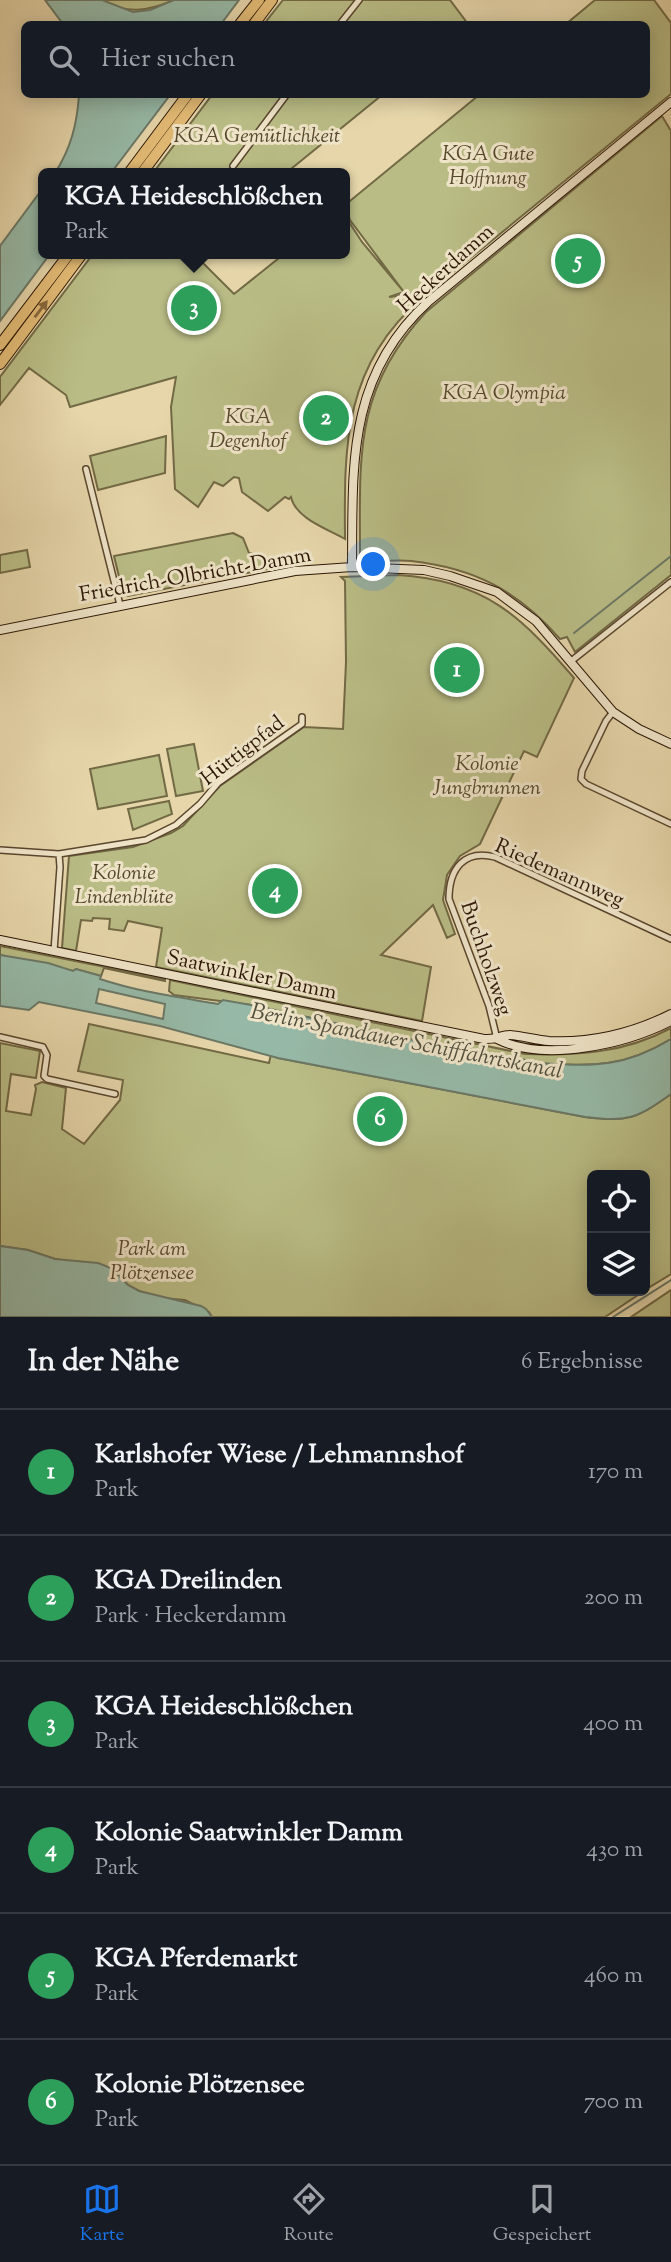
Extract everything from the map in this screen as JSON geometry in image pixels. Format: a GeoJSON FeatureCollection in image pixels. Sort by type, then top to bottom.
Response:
{"type":"FeatureCollection","features":[{"type":"Feature","properties":{"kind":"highway"},"geometry":{"type":"LineString","coordinates":[[242,21],[259,0]]}},
{"type":"Feature","properties":{"kind":"highway"},"geometry":{"type":"LineString","coordinates":[[256,21],[272,0]]}},
{"type":"Feature","properties":{"kind":"highway"},"geometry":{"type":"LineString","coordinates":[[133,168],[185,98]]}},
{"type":"Feature","properties":{"kind":"highway"},"geometry":{"type":"LineString","coordinates":[[146,168],[198,98]]}},
{"type":"Feature","properties":{"kind":"highway"},"geometry":{"type":"LineString","coordinates":[[0,345],[65,259]]}},
{"type":"Feature","properties":{"kind":"highway"},"geometry":{"type":"LineString","coordinates":[[0,364],[78,259]]}},
{"type":"Feature","properties":{"kind":"street"},"geometry":{"type":"LineString","coordinates":[[342,21],[359,0]]}},
{"type":"Feature","properties":{"kind":"street"},"geometry":{"type":"LineString","coordinates":[[233,166],[284,98]]}},
{"type":"Feature","properties":{"kind":"street","name":"Heckerdamm"},"geometry":{"type":"LineString","coordinates":[[352,568],[354,458],[358,426],[371,383],[395,341],[428,302],[671,102]]}},
{"type":"Feature","properties":{"kind":"street"},"geometry":{"type":"LineString","coordinates":[[86,469],[120,605]]}},
{"type":"Feature","properties":{"kind":"street","name":"Friedrich-Olbricht-Damm"},"geometry":{"type":"LineString","coordinates":[[0,629],[295,571],[352,568],[424,570],[497,592],[536,621],[613,712],[639,729],[671,744]]}},
{"type":"Feature","properties":{"kind":"street"},"geometry":{"type":"LineString","coordinates":[[570,662],[671,582]]}},
{"type":"Feature","properties":{"kind":"street"},"geometry":{"type":"LineString","coordinates":[[613,712],[582,771],[582,779],[586,784],[671,824]]}},
{"type":"Feature","properties":{"kind":"street","name":"Hüttigpfad"},"geometry":{"type":"LineString","coordinates":[[0,850],[59,854],[133,844],[169,830],[190,814],[218,783],[302,724],[302,717]]}},
{"type":"Feature","properties":{"kind":"street","name":"Riedemannweg"},"geometry":{"type":"LineString","coordinates":[[474,855],[482,853],[495,857],[671,939]]}},
{"type":"Feature","properties":{"kind":"street"},"geometry":{"type":"LineString","coordinates":[[54,951],[59,854]]}},
{"type":"Feature","properties":{"kind":"street","name":"Buchholzweg"},"geometry":{"type":"LineString","coordinates":[[474,855],[461,863],[453,875],[449,899],[489,1006],[498,1039]]}},
{"type":"Feature","properties":{"kind":"street","name":"Saatwinkler Damm"},"geometry":{"type":"LineString","coordinates":[[0,940],[474,1037],[498,1039],[509,1035],[561,1041],[604,1038],[643,1027],[671,1014]]}},
{"type":"Feature","properties":{"kind":"street","name":"Saatwinkler Damm"},"geometry":{"type":"LineString","coordinates":[[498,1039],[506,1044],[534,1048],[588,1048],[628,1039],[671,1021]]}},
{"type":"Feature","properties":{"kind":"street"},"geometry":{"type":"LineString","coordinates":[[0,1037],[43,1046],[47,1055],[44,1076],[47,1079],[115,1094]]}},
{"type":"Feature","properties":{"kind":"green space"},"geometry":{"type":"Polygon","coordinates":[[[102,0],[174,0],[138,10],[120,8],[102,0]]]}},
{"type":"Feature","properties":{"kind":"green space"},"geometry":{"type":"Polygon","coordinates":[[[283,0],[450,0],[466,21],[266,21],[283,0]]]}},
{"type":"Feature","properties":{"kind":"green space"},"geometry":{"type":"Polygon","coordinates":[[[595,0],[654,0],[671,23],[671,94],[424,296],[398,322],[378,349],[354,407],[348,438],[345,539],[306,517],[294,505],[291,497],[285,497],[268,511],[242,492],[239,478],[234,477],[223,486],[214,482],[198,507],[175,489],[171,407],[176,377],[70,407],[66,395],[29,368],[0,405],[0,377],[89,259],[199,259],[234,294],[278,259],[350,259],[350,224],[402,289],[350,220],[350,201],[475,98],[650,98],[650,21],[570,21],[595,0]]]}},
{"type":"Feature","properties":{"kind":"green space","name":"KGA Gemütlichkeit"},"geometry":{"type":"Polygon","coordinates":[[[210,98],[378,98],[292,168],[157,168],[210,98]]]}},
{"type":"Feature","properties":{"kind":"green space","name":"KGA Olympia"},"geometry":{"type":"Polygon","coordinates":[[[662,116],[671,131],[671,575],[575,652],[567,637],[560,639],[511,595],[475,576],[434,564],[369,560],[360,557],[360,488],[366,427],[373,398],[385,369],[402,341],[426,312],[662,116]]]}},
{"type":"Feature","properties":{"kind":"green space"},"geometry":{"type":"Polygon","coordinates":[[[166,436],[165,473],[98,490],[90,456],[166,436]]]}},
{"type":"Feature","properties":{"kind":"green space"},"geometry":{"type":"Polygon","coordinates":[[[233,533],[243,538],[249,553],[288,565],[128,596],[123,593],[114,556],[233,533]]]}},
{"type":"Feature","properties":{"kind":"green space"},"geometry":{"type":"Polygon","coordinates":[[[27,550],[30,567],[0,573],[0,555],[27,550]]]}},
{"type":"Feature","properties":{"kind":"green space"},"geometry":{"type":"Polygon","coordinates":[[[398,575],[428,578],[478,593],[518,619],[574,678],[537,757],[524,751],[480,844],[460,856],[447,875],[443,900],[455,934],[447,938],[433,905],[381,955],[431,967],[422,1021],[156,967],[162,928],[128,921],[124,931],[109,929],[110,919],[81,920],[76,951],[62,948],[69,856],[133,847],[171,833],[183,826],[220,786],[304,727],[343,729],[345,581],[341,577],[398,575]]]}},
{"type":"Feature","properties":{"kind":"green space"},"geometry":{"type":"Polygon","coordinates":[[[194,744],[203,791],[176,796],[167,749],[194,744]]]}},
{"type":"Feature","properties":{"kind":"green space"},"geometry":{"type":"Polygon","coordinates":[[[159,755],[167,796],[98,809],[90,769],[159,755]]]}},
{"type":"Feature","properties":{"kind":"green space"},"geometry":{"type":"Polygon","coordinates":[[[169,801],[172,814],[133,830],[128,809],[169,801]]]}},
{"type":"Feature","properties":{"kind":"green space"},"geometry":{"type":"Polygon","coordinates":[[[0,946],[165,979],[165,981],[104,968],[101,976],[76,969],[73,971],[0,955],[0,946]]]}},
{"type":"Feature","properties":{"kind":"green space"},"geometry":{"type":"Polygon","coordinates":[[[170,980],[525,1054],[581,1053],[618,1048],[671,1028],[671,1039],[634,1057],[602,1064],[529,1063],[251,1005],[174,995],[169,991],[170,980]]]}},
{"type":"Feature","properties":{"kind":"green space","name":"Park am Plötzensee"},"geometry":{"type":"Polygon","coordinates":[[[89,1024],[269,1063],[271,1054],[278,1058],[585,1117],[631,1117],[671,1094],[671,1274],[650,1287],[650,1170],[587,1170],[587,1296],[636,1296],[605,1317],[212,1317],[209,1312],[185,1300],[161,1298],[139,1291],[128,1285],[111,1268],[0,1246],[0,1043],[40,1051],[36,1078],[11,1074],[6,1111],[31,1115],[35,1085],[42,1082],[66,1088],[62,1129],[84,1144],[120,1100],[123,1080],[78,1071],[89,1024]]]}},
{"type":"Feature","properties":{"kind":"green space"},"geometry":{"type":"Polygon","coordinates":[[[671,1290],[671,1317],[631,1317],[671,1290]]]}},
{"type":"Feature","properties":{"kind":"water"},"geometry":{"type":"Polygon","coordinates":[[[45,0],[102,0],[133,12],[150,10],[174,0],[239,0],[223,21],[61,21],[45,0]]]}},
{"type":"Feature","properties":{"kind":"water"},"geometry":{"type":"Polygon","coordinates":[[[79,98],[168,98],[115,168],[58,168],[72,136],[79,98]]]}},
{"type":"Feature","properties":{"kind":"water"},"geometry":{"type":"Polygon","coordinates":[[[38,195],[38,259],[46,259],[0,321],[0,246],[38,195]]]}},
{"type":"Feature","properties":{"kind":"water","name":"Berlin-Spandauer Schifffahrtskanal"},"geometry":{"type":"Polygon","coordinates":[[[0,955],[48,963],[73,971],[76,969],[101,976],[100,979],[115,984],[144,991],[218,1004],[223,1000],[251,1005],[469,1052],[475,1050],[525,1060],[529,1063],[602,1064],[635,1057],[671,1039],[671,1094],[631,1117],[585,1117],[278,1058],[160,1026],[39,1002],[29,1010],[0,1006],[0,955]],[[99,989],[96,1003],[163,1019],[165,1004],[99,989]]]}},
{"type":"Feature","properties":{"kind":"water"},"geometry":{"type":"Polygon","coordinates":[[[0,1246],[28,1250],[55,1259],[98,1263],[111,1268],[128,1285],[139,1291],[201,1306],[212,1317],[0,1317],[0,1246]]]}},
{"type":"Feature","properties":{"kind":"waterway"},"geometry":{"type":"LineString","coordinates":[[574,633],[671,556]]}},
{"type":"Feature","properties":{"kind":"waterway"},"geometry":{"type":"LineString","coordinates":[[613,1317],[671,1280]]}},
{"type":"Feature","properties":{"kind":"place","name":"KGA Pferdemarkt"},"geometry":{"type":"Point","coordinates":[578,261]}},
{"type":"Feature","properties":{"kind":"place","name":"KGA Heideschlößchen"},"geometry":{"type":"Point","coordinates":[194,308]}},
{"type":"Feature","properties":{"kind":"place","name":"KGA Dreilinden"},"geometry":{"type":"Point","coordinates":[326,418]}},
{"type":"Feature","properties":{"kind":"place","name":"Karlshofer Wiese / Lehmannshof"},"geometry":{"type":"Point","coordinates":[457,670]}},
{"type":"Feature","properties":{"kind":"place","name":"Kolonie Saatwinkler Damm"},"geometry":{"type":"Point","coordinates":[275,891]}},
{"type":"Feature","properties":{"kind":"place","name":"Kolonie Plötzensee"},"geometry":{"type":"Point","coordinates":[380,1119]}},
{"type":"Feature","properties":{"kind":"park label","name":"KGA Gute Hoffnung"},"geometry":{"type":"Point","coordinates":[488,165]}},
{"type":"Feature","properties":{"kind":"park label","name":"KGA Degenhof"},"geometry":{"type":"Point","coordinates":[248,428]}},
{"type":"Feature","properties":{"kind":"park label","name":"Kolonie Jungbrunnen"},"geometry":{"type":"Point","coordinates":[487,775]}},
{"type":"Feature","properties":{"kind":"park label","name":"Kolonie Lindenblüte"},"geometry":{"type":"Point","coordinates":[124,884]}}]}
